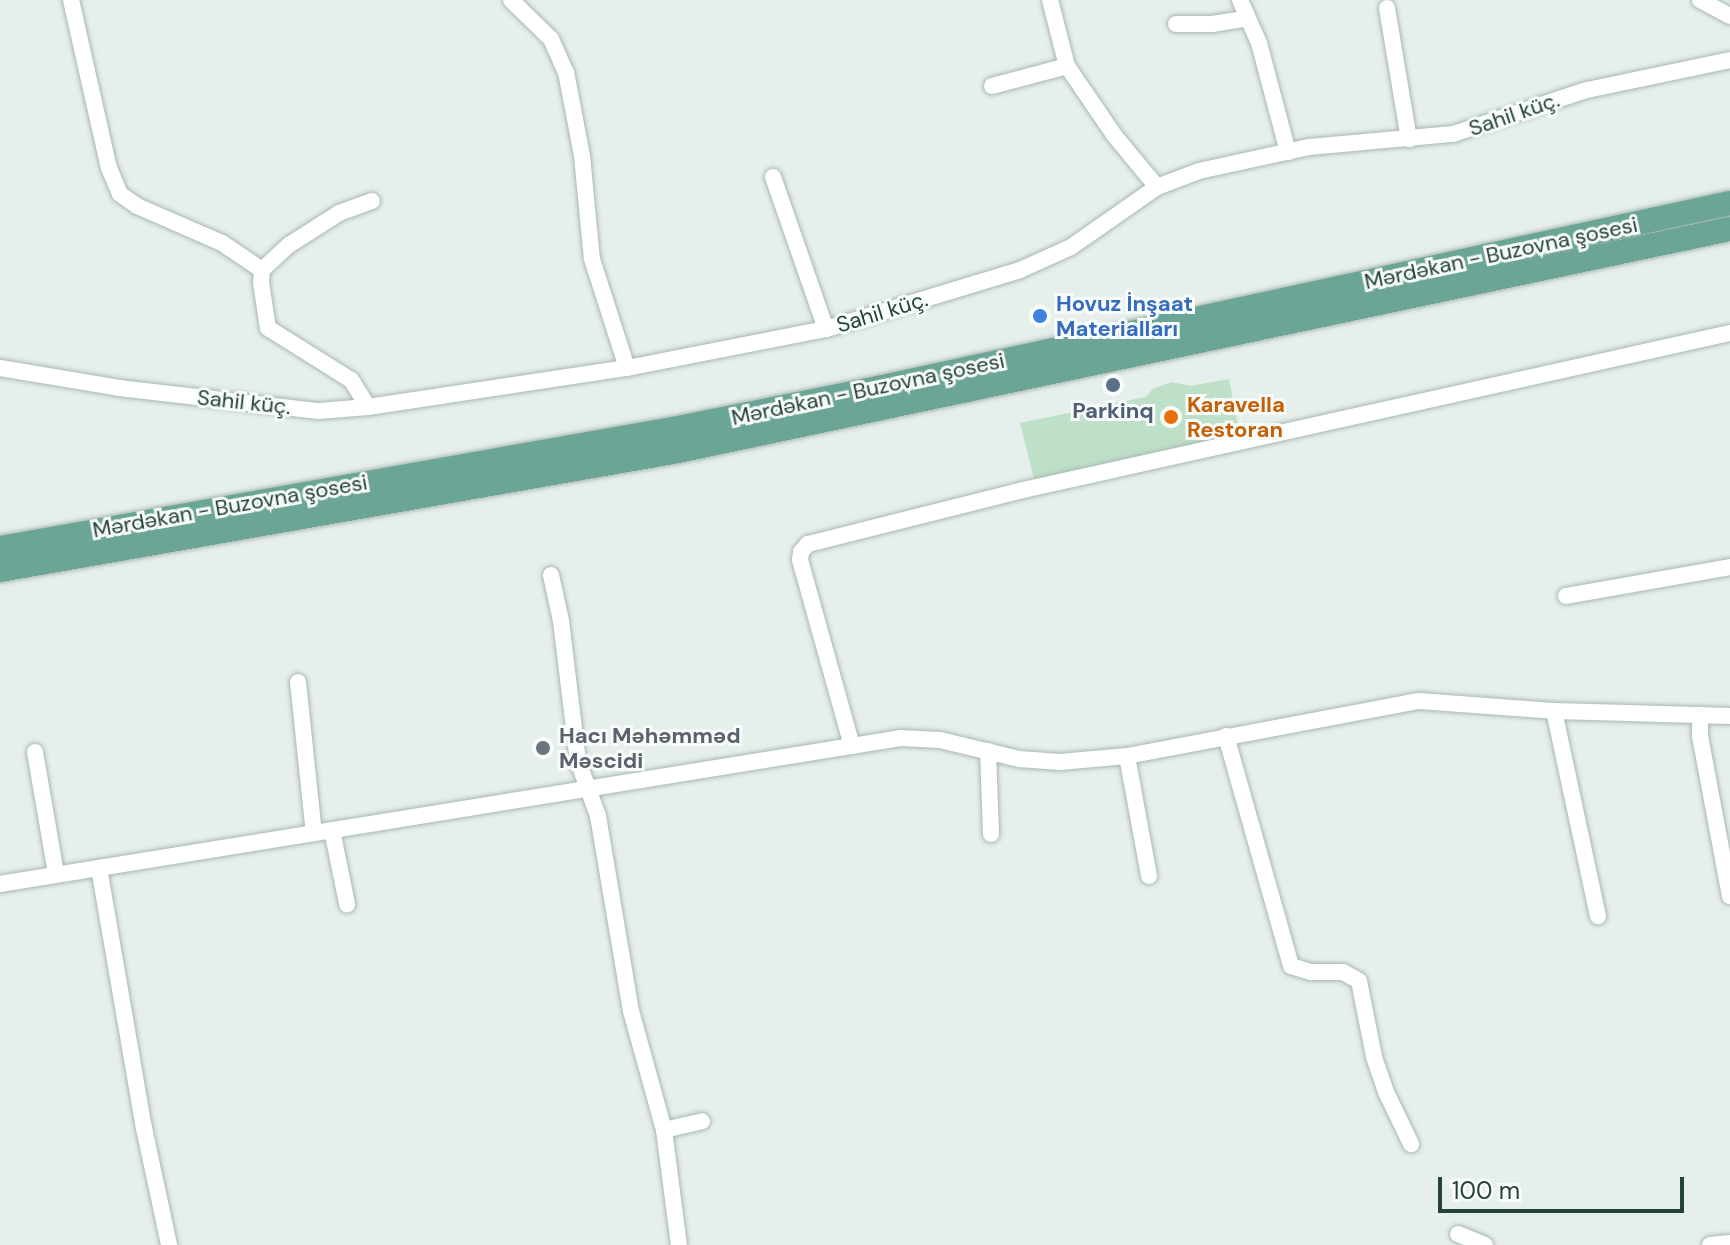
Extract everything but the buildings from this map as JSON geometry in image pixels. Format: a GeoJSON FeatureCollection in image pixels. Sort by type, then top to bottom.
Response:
{"type":"FeatureCollection","features":[{"type":"Feature","properties":{"kind":"main road","name":"Mərdəkan - Buzovna şosesi"},"geometry":{"type":"LineString","coordinates":[[0,548],[673,429],[878,388],[1730,203]]}},
{"type":"Feature","properties":{"kind":"main road","name":"Mərdəkan - Buzovna şosesi"},"geometry":{"type":"LineString","coordinates":[[0,570],[708,445],[1730,229]]}},
{"type":"Feature","properties":{"kind":"street"},"geometry":{"type":"LineString","coordinates":[[71,0],[109,168],[120,194],[137,206],[222,243],[262,270]]}},
{"type":"Feature","properties":{"kind":"street"},"geometry":{"type":"LineString","coordinates":[[511,0],[551,39],[566,72],[582,156],[592,259],[627,368]]}},
{"type":"Feature","properties":{"kind":"street"},"geometry":{"type":"LineString","coordinates":[[1050,0],[1067,66],[1114,135],[1157,187]]}},
{"type":"Feature","properties":{"kind":"street"},"geometry":{"type":"LineString","coordinates":[[1240,0],[1259,43],[1288,152]]}},
{"type":"Feature","properties":{"kind":"street"},"geometry":{"type":"LineString","coordinates":[[1700,0],[1723,8]]}},
{"type":"Feature","properties":{"kind":"street"},"geometry":{"type":"LineString","coordinates":[[1387,8],[1409,139]]}},
{"type":"Feature","properties":{"kind":"street"},"geometry":{"type":"LineString","coordinates":[[1176,24],[1212,24],[1248,18]]}},
{"type":"Feature","properties":{"kind":"street","name":"Sahil küç."},"geometry":{"type":"LineString","coordinates":[[0,368],[119,388],[319,411],[368,407],[627,368],[826,329],[1041,262],[1071,247],[1157,187],[1199,171],[1334,143],[1453,134],[1587,90],[1730,60]]}},
{"type":"Feature","properties":{"kind":"street"},"geometry":{"type":"LineString","coordinates":[[992,86],[1067,66]]}},
{"type":"Feature","properties":{"kind":"street"},"geometry":{"type":"LineString","coordinates":[[773,177],[826,329]]}},
{"type":"Feature","properties":{"kind":"street"},"geometry":{"type":"LineString","coordinates":[[368,407],[351,380],[268,328],[264,318],[262,270],[289,245],[321,224],[372,201]]}},
{"type":"Feature","properties":{"kind":"street"},"geometry":{"type":"LineString","coordinates":[[852,746],[800,560],[801,552],[808,544],[1038,487],[1730,333]]}},
{"type":"Feature","properties":{"kind":"street"},"geometry":{"type":"LineString","coordinates":[[1566,596],[1730,567]]}},
{"type":"Feature","properties":{"kind":"street"},"geometry":{"type":"LineString","coordinates":[[551,575],[561,621],[578,761],[603,841],[631,1011],[664,1130],[679,1245]]}},
{"type":"Feature","properties":{"kind":"street"},"geometry":{"type":"LineString","coordinates":[[298,682],[314,833]]}},
{"type":"Feature","properties":{"kind":"street"},"geometry":{"type":"LineString","coordinates":[[0,884],[852,746],[918,738],[1043,762],[1127,756],[1419,701],[1554,711],[1730,716]]}},
{"type":"Feature","properties":{"kind":"street"},"geometry":{"type":"LineString","coordinates":[[1554,711],[1598,916]]}},
{"type":"Feature","properties":{"kind":"street"},"geometry":{"type":"LineString","coordinates":[[1700,715],[1700,736],[1730,896]]}},
{"type":"Feature","properties":{"kind":"street"},"geometry":{"type":"LineString","coordinates":[[1226,736],[1291,966],[1311,972],[1343,972],[1359,981],[1374,1057],[1386,1092],[1411,1144]]}},
{"type":"Feature","properties":{"kind":"street"},"geometry":{"type":"LineString","coordinates":[[988,751],[991,834]]}},
{"type":"Feature","properties":{"kind":"street"},"geometry":{"type":"LineString","coordinates":[[35,752],[56,874]]}},
{"type":"Feature","properties":{"kind":"street"},"geometry":{"type":"LineString","coordinates":[[1127,756],[1149,876]]}},
{"type":"Feature","properties":{"kind":"street"},"geometry":{"type":"LineString","coordinates":[[332,830],[347,904]]}},
{"type":"Feature","properties":{"kind":"street"},"geometry":{"type":"LineString","coordinates":[[99,868],[144,1128],[169,1245]]}},
{"type":"Feature","properties":{"kind":"street"},"geometry":{"type":"LineString","coordinates":[[664,1130],[702,1121]]}},
{"type":"Feature","properties":{"kind":"street"},"geometry":{"type":"LineString","coordinates":[[1458,1234],[1485,1245]]}},
{"type":"Feature","properties":{"kind":"street"},"geometry":{"type":"LineString","coordinates":[[1710,1245],[1730,1243]]}},
{"type":"Feature","properties":{"kind":"green space"},"geometry":{"type":"Polygon","coordinates":[[[1229,379],[1240,435],[1034,479],[1020,423],[1145,397],[1154,388],[1172,382],[1190,386],[1229,379]]]}},
{"type":"Feature","properties":{"kind":"place","name":"Hovuz İnşaat Materialları"},"geometry":{"type":"Point","coordinates":[1040,316]}},
{"type":"Feature","properties":{"kind":"place","name":"Parkinq"},"geometry":{"type":"Point","coordinates":[1113,385]}},
{"type":"Feature","properties":{"kind":"place","name":"Karavella Restoran"},"geometry":{"type":"Point","coordinates":[1171,417]}},
{"type":"Feature","properties":{"kind":"place","name":"Hacı Məhəmməd Məscidi"},"geometry":{"type":"Point","coordinates":[543,748]}}]}
